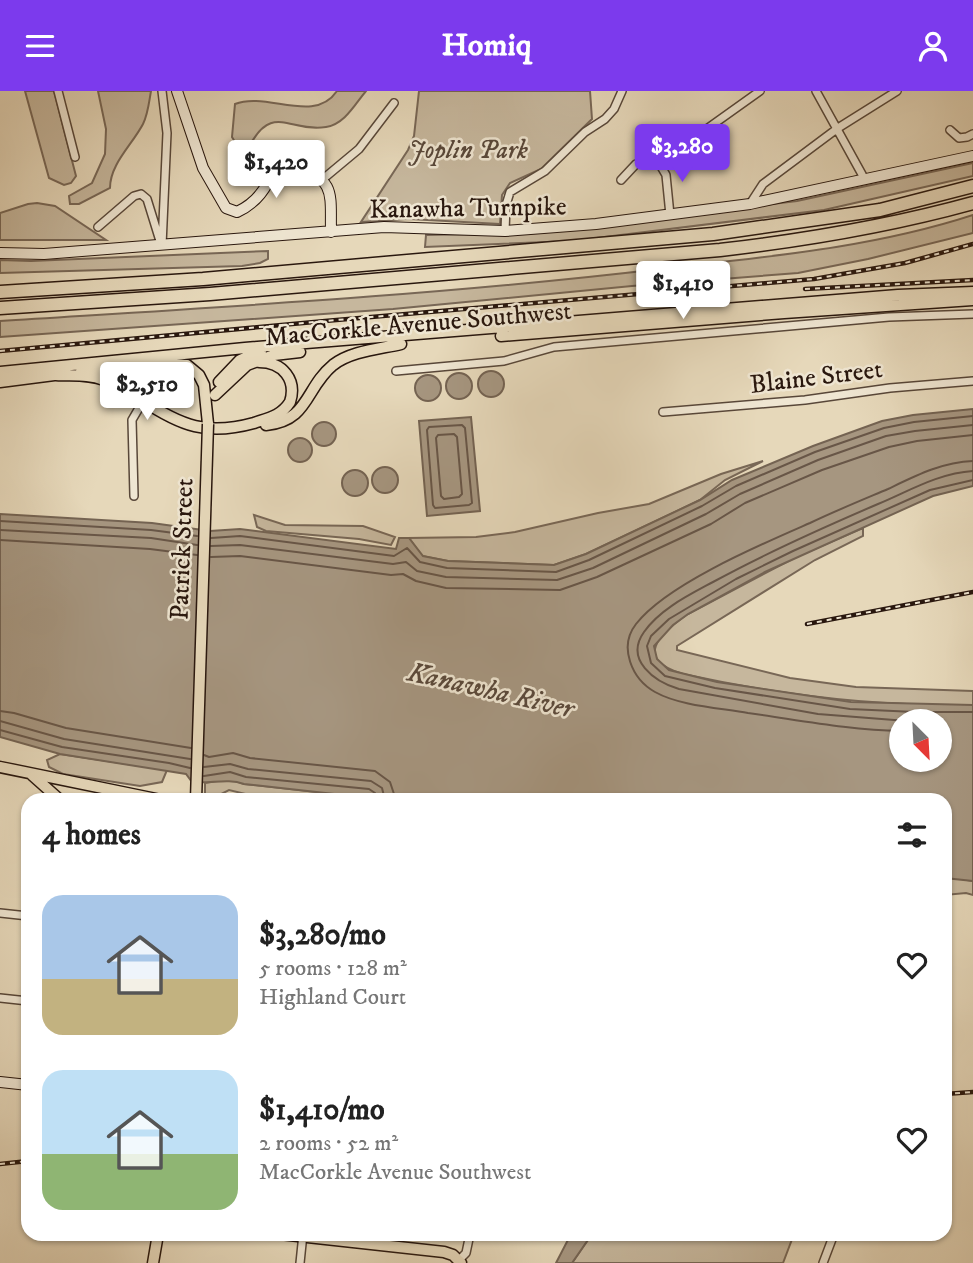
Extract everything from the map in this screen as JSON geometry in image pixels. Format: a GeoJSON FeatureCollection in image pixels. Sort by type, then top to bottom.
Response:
{"type":"FeatureCollection","features":[{"type":"Feature","properties":{"kind":"highway"},"geometry":{"type":"LineString","coordinates":[[0,292],[203,279],[690,236],[880,210],[973,185]]}},
{"type":"Feature","properties":{"kind":"highway"},"geometry":{"type":"LineString","coordinates":[[0,308],[720,250],[803,240],[883,226],[973,203]]}},
{"type":"Feature","properties":{"kind":"main road"},"geometry":{"type":"LineString","coordinates":[[177,91],[203,168],[226,208],[233,212],[242,210],[258,198],[275,168],[282,165],[309,171],[323,179],[328,186],[331,232]]}},
{"type":"Feature","properties":{"kind":"main road","name":"Kanawha Turnpike"},"geometry":{"type":"LineString","coordinates":[[0,253],[44,254],[405,226],[505,231],[596,224],[750,204],[973,156]]}},
{"type":"Feature","properties":{"kind":"main road","name":"MacCorkle Avenue Southwest"},"geometry":{"type":"LineString","coordinates":[[288,346],[884,296],[973,292]]}},
{"type":"Feature","properties":{"kind":"main road","name":"MacCorkle Avenue Southwest"},"geometry":{"type":"LineString","coordinates":[[211,396],[247,365],[274,355],[973,300]]}},
{"type":"Feature","properties":{"kind":"main road"},"geometry":{"type":"LineString","coordinates":[[56,375],[89,376],[106,380],[128,390],[180,423],[192,427],[213,429],[268,425],[285,421],[298,413],[323,375],[338,362],[363,352],[401,344]]}},
{"type":"Feature","properties":{"kind":"main road"},"geometry":{"type":"LineString","coordinates":[[0,372],[166,360],[288,346]]}},
{"type":"Feature","properties":{"kind":"main road","name":"Patrick Street"},"geometry":{"type":"LineString","coordinates":[[196,793],[211,396],[225,374],[240,360],[261,351],[288,346]]}},
{"type":"Feature","properties":{"kind":"main road"},"geometry":{"type":"LineString","coordinates":[[166,360],[195,370],[211,396]]}},
{"type":"Feature","properties":{"kind":"main road"},"geometry":{"type":"LineString","coordinates":[[245,425],[280,414],[290,403],[293,394],[289,378],[277,366],[260,362],[247,365]]}},
{"type":"Feature","properties":{"kind":"main road"},"geometry":{"type":"LineString","coordinates":[[0,382],[114,364]]}},
{"type":"Feature","properties":{"kind":"main road"},"geometry":{"type":"LineString","coordinates":[[114,364],[128,390]]}},
{"type":"Feature","properties":{"kind":"main road"},"geometry":{"type":"LineString","coordinates":[[0,767],[124,793]]}},
{"type":"Feature","properties":{"kind":"main road"},"geometry":{"type":"LineString","coordinates":[[32,775],[53,793]]}},
{"type":"Feature","properties":{"kind":"main road"},"geometry":{"type":"LineString","coordinates":[[56,793],[55,784],[66,782]]}},
{"type":"Feature","properties":{"kind":"main road"},"geometry":{"type":"LineString","coordinates":[[0,1082],[21,1084]]}},
{"type":"Feature","properties":{"kind":"main road"},"geometry":{"type":"LineString","coordinates":[[152,1263],[157,1241]]}},
{"type":"Feature","properties":{"kind":"main road"},"geometry":{"type":"LineString","coordinates":[[353,1241],[444,1252],[460,1261]]}},
{"type":"Feature","properties":{"kind":"street"},"geometry":{"type":"LineString","coordinates":[[58,91],[75,156]]}},
{"type":"Feature","properties":{"kind":"street"},"geometry":{"type":"LineString","coordinates":[[162,91],[167,133],[162,245]]}},
{"type":"Feature","properties":{"kind":"street"},"geometry":{"type":"LineString","coordinates":[[505,231],[506,205],[510,192],[545,171],[585,132],[605,119],[614,109],[622,91]]}},
{"type":"Feature","properties":{"kind":"street"},"geometry":{"type":"LineString","coordinates":[[621,180],[636,164],[659,163],[760,91]]}},
{"type":"Feature","properties":{"kind":"street"},"geometry":{"type":"LineString","coordinates":[[816,91],[864,178]]}},
{"type":"Feature","properties":{"kind":"street"},"geometry":{"type":"LineString","coordinates":[[750,204],[763,184],[838,128],[897,91]]}},
{"type":"Feature","properties":{"kind":"street"},"geometry":{"type":"LineString","coordinates":[[323,179],[359,149],[394,103]]}},
{"type":"Feature","properties":{"kind":"street"},"geometry":{"type":"LineString","coordinates":[[950,129],[960,138],[973,134]]}},
{"type":"Feature","properties":{"kind":"street"},"geometry":{"type":"LineString","coordinates":[[659,163],[666,176],[670,215]]}},
{"type":"Feature","properties":{"kind":"street"},"geometry":{"type":"LineString","coordinates":[[98,227],[134,196],[141,194],[148,199],[162,245]]}},
{"type":"Feature","properties":{"kind":"street"},"geometry":{"type":"LineString","coordinates":[[396,371],[504,361],[554,347],[889,317],[973,314]]}},
{"type":"Feature","properties":{"kind":"street"},"geometry":{"type":"LineString","coordinates":[[134,496],[131,427],[135,414],[166,360]]}},
{"type":"Feature","properties":{"kind":"street","name":"Blaine Street"},"geometry":{"type":"LineString","coordinates":[[663,412],[805,400],[890,388],[973,381]]}},
{"type":"Feature","properties":{"kind":"street"},"geometry":{"type":"LineString","coordinates":[[0,913],[21,915]]}},
{"type":"Feature","properties":{"kind":"street"},"geometry":{"type":"LineString","coordinates":[[0,998],[21,1000]]}},
{"type":"Feature","properties":{"kind":"street"},"geometry":{"type":"LineString","coordinates":[[300,1263],[302,1241]]}},
{"type":"Feature","properties":{"kind":"street"},"geometry":{"type":"LineString","coordinates":[[460,1261],[466,1253],[469,1241]]}},
{"type":"Feature","properties":{"kind":"street"},"geometry":{"type":"LineString","coordinates":[[823,1263],[831,1241]]}},
{"type":"Feature","properties":{"kind":"green space"},"geometry":{"type":"Polygon","coordinates":[[[25,91],[54,91],[76,176],[71,183],[64,185],[49,178],[25,91]]]}},
{"type":"Feature","properties":{"kind":"green space"},"geometry":{"type":"Polygon","coordinates":[[[98,91],[151,91],[145,120],[118,163],[110,188],[79,204],[70,204],[69,196],[92,183],[105,154],[106,129],[98,91]]]}},
{"type":"Feature","properties":{"kind":"green space"},"geometry":{"type":"Polygon","coordinates":[[[337,91],[366,91],[349,113],[333,125],[313,128],[274,122],[257,133],[249,147],[238,147],[232,137],[235,104],[261,101],[303,107],[316,106],[327,101],[337,91]]]}},
{"type":"Feature","properties":{"kind":"green space","name":"Joplin Park"},"geometry":{"type":"Polygon","coordinates":[[[419,91],[590,91],[592,119],[541,169],[510,183],[502,195],[500,224],[409,219],[361,222],[408,150],[414,136],[419,91]]]}},
{"type":"Feature","properties":{"kind":"green space"},"geometry":{"type":"Polygon","coordinates":[[[973,163],[973,176],[824,210],[572,241],[425,247],[426,235],[540,233],[797,201],[973,163]]]}},
{"type":"Feature","properties":{"kind":"green space"},"geometry":{"type":"Polygon","coordinates":[[[37,203],[55,206],[106,240],[0,240],[0,213],[37,203]]]}},
{"type":"Feature","properties":{"kind":"green space"},"geometry":{"type":"Polygon","coordinates":[[[973,215],[973,233],[798,273],[393,309],[0,337],[0,321],[330,299],[578,278],[818,250],[896,236],[973,215]]]}},
{"type":"Feature","properties":{"kind":"green space"},"geometry":{"type":"Polygon","coordinates":[[[268,251],[268,259],[242,266],[0,273],[0,260],[268,251]]]}},
{"type":"Feature","properties":{"kind":"green space"},"geometry":{"type":"Polygon","coordinates":[[[763,461],[725,480],[700,500],[586,554],[554,565],[448,561],[422,556],[409,538],[476,537],[515,532],[649,504],[721,474],[763,461]]]}},
{"type":"Feature","properties":{"kind":"green space"},"geometry":{"type":"Polygon","coordinates":[[[254,515],[285,525],[363,526],[395,537],[391,545],[359,539],[266,531],[257,527],[254,515]]]}},
{"type":"Feature","properties":{"kind":"green space"},"geometry":{"type":"Polygon","coordinates":[[[863,528],[863,536],[815,560],[677,646],[677,650],[790,678],[856,687],[973,691],[973,705],[863,702],[791,694],[683,674],[659,661],[655,654],[660,638],[688,614],[796,557],[863,528]]]}},
{"type":"Feature","properties":{"kind":"green space"},"geometry":{"type":"Polygon","coordinates":[[[60,754],[167,770],[162,782],[140,786],[63,774],[49,767],[47,760],[60,754]]]}},
{"type":"Feature","properties":{"kind":"green space"},"geometry":{"type":"Polygon","coordinates":[[[230,779],[244,784],[325,793],[241,793],[229,790],[223,793],[205,793],[205,783],[230,779]]]}},
{"type":"Feature","properties":{"kind":"green space"},"geometry":{"type":"Polygon","coordinates":[[[952,878],[973,881],[973,895],[952,894],[952,878]]]}},
{"type":"Feature","properties":{"kind":"green space"},"geometry":{"type":"Polygon","coordinates":[[[587,1241],[791,1241],[783,1263],[572,1263],[587,1241]]]}},
{"type":"Feature","properties":{"kind":"water"},"geometry":{"type":"Polygon","coordinates":[[[491,371],[501,374],[504,384],[501,394],[491,397],[481,394],[478,384],[481,374],[491,371]]]}},
{"type":"Feature","properties":{"kind":"water"},"geometry":{"type":"Polygon","coordinates":[[[459,373],[469,376],[472,386],[469,396],[459,399],[449,396],[446,386],[449,376],[459,373]]]}},
{"type":"Feature","properties":{"kind":"water"},"geometry":{"type":"Polygon","coordinates":[[[428,375],[438,378],[441,388],[438,398],[428,401],[418,398],[415,388],[418,378],[428,375]]]}},
{"type":"Feature","properties":{"kind":"water","name":"Kanawha River"},"geometry":{"type":"Polygon","coordinates":[[[973,409],[973,486],[933,496],[765,572],[688,614],[673,625],[654,646],[657,659],[669,670],[717,682],[851,702],[973,705],[973,881],[952,879],[952,793],[325,793],[231,781],[192,782],[186,774],[60,754],[0,737],[0,514],[152,523],[210,531],[240,529],[396,549],[399,538],[409,538],[423,556],[448,561],[554,565],[586,554],[700,500],[732,480],[882,421],[973,409]]]}},
{"type":"Feature","properties":{"kind":"water"},"geometry":{"type":"Polygon","coordinates":[[[471,417],[480,511],[427,516],[419,421],[471,417]]]}},
{"type":"Feature","properties":{"kind":"water"},"geometry":{"type":"Polygon","coordinates":[[[324,422],[332,426],[336,434],[332,442],[324,446],[316,442],[312,434],[316,426],[324,422]]]}},
{"type":"Feature","properties":{"kind":"water"},"geometry":{"type":"Polygon","coordinates":[[[300,438],[308,442],[312,450],[308,458],[300,462],[292,458],[288,450],[292,442],[300,438]]]}},
{"type":"Feature","properties":{"kind":"water"},"geometry":{"type":"Polygon","coordinates":[[[385,467],[395,470],[398,480],[395,490],[385,493],[375,490],[372,480],[375,470],[385,467]]]}},
{"type":"Feature","properties":{"kind":"water"},"geometry":{"type":"Polygon","coordinates":[[[355,470],[365,473],[368,483],[365,493],[355,496],[345,493],[342,483],[345,473],[355,470]]]}},
{"type":"Feature","properties":{"kind":"water"},"geometry":{"type":"Polygon","coordinates":[[[567,1241],[587,1241],[572,1263],[556,1263],[567,1241]]]}},
{"type":"Feature","properties":{"kind":"railway"},"geometry":{"type":"LineString","coordinates":[[0,351],[814,279],[905,263],[973,244]]}},
{"type":"Feature","properties":{"kind":"railway"},"geometry":{"type":"LineString","coordinates":[[805,289],[973,280]]}},
{"type":"Feature","properties":{"kind":"railway"},"geometry":{"type":"LineString","coordinates":[[807,624],[973,592]]}},
{"type":"Feature","properties":{"kind":"railway"},"geometry":{"type":"LineString","coordinates":[[952,1094],[973,1092]]}},
{"type":"Feature","properties":{"kind":"railway"},"geometry":{"type":"LineString","coordinates":[[0,1164],[21,1162]]}}]}
